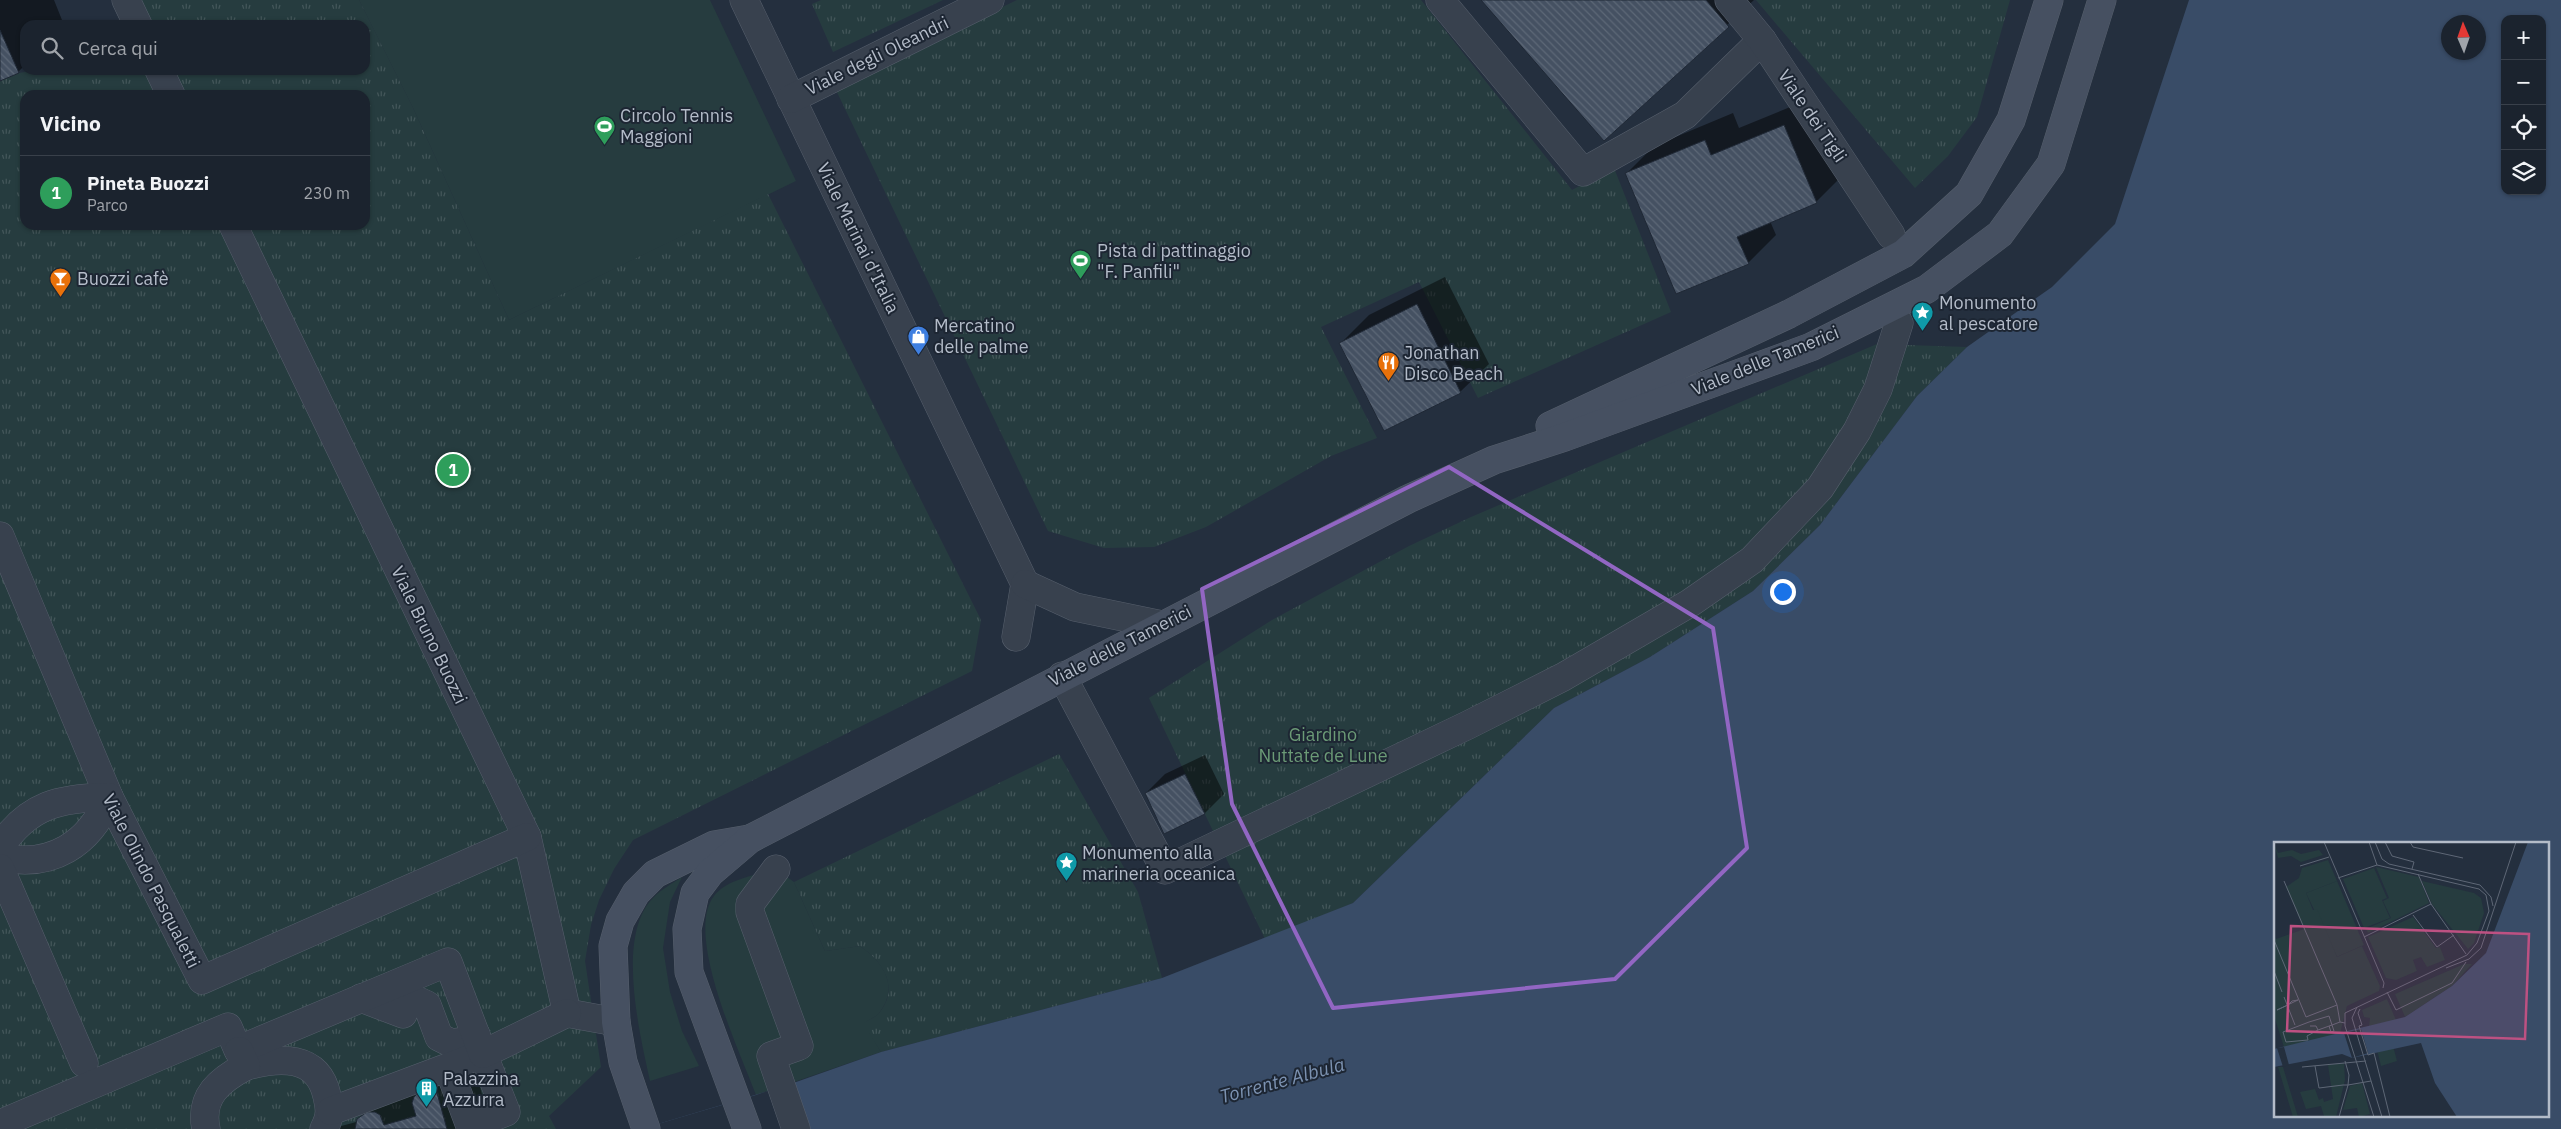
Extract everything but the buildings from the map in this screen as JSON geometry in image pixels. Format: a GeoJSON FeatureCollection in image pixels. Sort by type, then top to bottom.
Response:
{"type":"FeatureCollection","features":[{"type":"Feature","properties":{"kind":"street"},"geometry":{"type":"LineString","coordinates":[[126,0],[136,20]]}},
{"type":"Feature","properties":{"kind":"street","name":"Viale Marinai d'Italia"},"geometry":{"type":"LineString","coordinates":[[744,0],[1025,584]]}},
{"type":"Feature","properties":{"kind":"street","name":"Viale degli Oleandri"},"geometry":{"type":"LineString","coordinates":[[791,98],[990,0]]}},
{"type":"Feature","properties":{"kind":"street"},"geometry":{"type":"LineString","coordinates":[[1440,0],[1583,172],[1685,115],[1762,40]]}},
{"type":"Feature","properties":{"kind":"street","name":"Viale dei Tigli"},"geometry":{"type":"LineString","coordinates":[[1729,0],[1762,40],[1891,235]]}},
{"type":"Feature","properties":{"kind":"street","name":"Viale delle Tamerici"},"geometry":{"type":"LineString","coordinates":[[1494,460],[1554,424],[1789,314],[1902,254],[1969,194],[2011,120],[2049,0]]}},
{"type":"Feature","properties":{"kind":"street","name":"Viale delle Tamerici"},"geometry":{"type":"LineString","coordinates":[[747,1129],[689,972],[687,929],[695,893],[710,873],[750,839],[1062,676],[1408,499],[1494,460],[1565,437],[1811,347],[1927,289],[2000,234],[2051,164],[2102,0]]}},
{"type":"Feature","properties":{"kind":"street"},"geometry":{"type":"LineString","coordinates":[[161,75],[169,90]]}},
{"type":"Feature","properties":{"kind":"street","name":"Viale Bruno Buozzi"},"geometry":{"type":"LineString","coordinates":[[235,230],[526,837],[568,1013]]}},
{"type":"Feature","properties":{"kind":"street"},"geometry":{"type":"LineString","coordinates":[[1062,676],[1165,870],[1468,725],[1563,677],[1690,603],[1752,560],[1820,488],[1856,431],[1878,389],[1899,323]]}},
{"type":"Feature","properties":{"kind":"street","name":"Viale Olindo Pasqualetti"},"geometry":{"type":"LineString","coordinates":[[0,536],[109,797],[202,980],[526,837]]}},
{"type":"Feature","properties":{"kind":"street"},"geometry":{"type":"LineString","coordinates":[[1016,637],[1025,584],[1075,608],[1162,625]]}},
{"type":"Feature","properties":{"kind":"street"},"geometry":{"type":"LineString","coordinates":[[0,847],[12,828],[38,809],[74,798],[109,797],[100,818],[76,844],[32,859],[0,856]]}},
{"type":"Feature","properties":{"kind":"street","name":"Viale delle Tamerici"},"geometry":{"type":"LineString","coordinates":[[644,1124],[623,1062],[616,1022],[613,946],[620,921],[636,893],[655,874],[714,845],[750,839]]}},
{"type":"Feature","properties":{"kind":"street"},"geometry":{"type":"LineString","coordinates":[[0,868],[84,1063]]}},
{"type":"Feature","properties":{"kind":"street"},"geometry":{"type":"LineString","coordinates":[[776,870],[750,904],[754,923],[799,1046],[771,1056],[796,1129]]}},
{"type":"Feature","properties":{"kind":"street"},"geometry":{"type":"LineString","coordinates":[[206,1129],[204,1122],[207,1103],[214,1089],[242,1058],[361,998],[448,962],[506,1112],[470,1126],[448,1067]]}},
{"type":"Feature","properties":{"kind":"street"},"geometry":{"type":"LineString","coordinates":[[361,998],[403,1014],[410,997],[427,1005],[439,1037],[450,1043],[470,1042],[479,1044]]}},
{"type":"Feature","properties":{"kind":"street"},"geometry":{"type":"LineString","coordinates":[[242,1058],[285,1059],[306,1065],[320,1076],[325,1087],[328,1120],[448,1067],[479,1044],[568,1013],[616,1022]]}},
{"type":"Feature","properties":{"kind":"street"},"geometry":{"type":"LineString","coordinates":[[0,1124],[228,1027],[242,1058]]}},
{"type":"Feature","properties":{"kind":"highlighted area"},"geometry":{"type":"Polygon","coordinates":[[[1449,467],[1713,628],[1747,848],[1615,979],[1333,1008],[1232,804],[1202,589],[1449,467]]]}},
{"type":"Feature","properties":{"kind":"green space"},"geometry":{"type":"Polygon","coordinates":[[[126,0],[359,0],[369,20],[136,20],[126,0]]]}},
{"type":"Feature","properties":{"kind":"green space","name":"Circolo Tennis Maggioni"},"geometry":{"type":"Polygon","coordinates":[[[359,0],[710,0],[796,181],[509,320],[413,108],[359,0]]]}},
{"type":"Feature","properties":{"kind":"green space"},"geometry":{"type":"Polygon","coordinates":[[[821,0],[943,0],[833,52],[812,4],[821,0]]]}},
{"type":"Feature","properties":{"kind":"green space"},"geometry":{"type":"Polygon","coordinates":[[[1017,0],[1421,0],[1572,190],[1614,168],[1671,312],[1478,398],[1419,282],[1321,327],[1377,438],[1331,456],[1206,527],[1154,547],[1104,548],[1048,531],[835,88],[1017,0]]]}},
{"type":"Feature","properties":{"kind":"green space"},"geometry":{"type":"Polygon","coordinates":[[[1756,0],[2010,0],[1977,117],[1948,156],[1915,188],[1756,0]]]}},
{"type":"Feature","properties":{"kind":"green space"},"geometry":{"type":"Polygon","coordinates":[[[370,22],[413,108],[509,320],[768,194],[981,620],[972,671],[633,840],[614,869],[599,900],[591,925],[585,961],[601,1067],[549,1116],[556,1129],[0,1129],[0,81],[19,73],[20,75],[370,75],[370,22]]]}},
{"type":"Feature","properties":{"kind":"green space","name":"Giardino Nuttate de Lune"},"geometry":{"type":"Polygon","coordinates":[[[1877,344],[1967,347],[1917,396],[1820,525],[1753,591],[1650,657],[1554,708],[1353,903],[1265,939],[1149,698],[1272,620],[1409,546],[1471,517],[1877,344]]]}},
{"type":"Feature","properties":{"kind":"green space"},"geometry":{"type":"Polygon","coordinates":[[[1059,754],[1138,892],[1162,978],[881,1052],[863,1023],[879,1014],[886,1002],[888,984],[886,975],[875,959],[860,946],[825,951],[794,882],[1059,754]]]}},
{"type":"Feature","properties":{"kind":"green space"},"geometry":{"type":"Polygon","coordinates":[[[776,869],[794,882],[825,951],[860,946],[875,959],[886,974],[888,992],[886,1002],[879,1014],[864,1023],[881,1052],[756,1095],[718,994],[710,964],[706,937],[707,914],[714,896],[726,885],[776,869]]]}},
{"type":"Feature","properties":{"kind":"green space"},"geometry":{"type":"Polygon","coordinates":[[[682,877],[670,902],[663,948],[670,992],[682,1031],[699,1066],[650,1081],[641,1038],[634,986],[633,959],[636,935],[642,914],[654,897],[682,877]]]}},
{"type":"Feature","properties":{"kind":"water","name":"Torrente Albula"},"geometry":{"type":"Polygon","coordinates":[[[2189,0],[2561,0],[2561,1129],[641,1129],[782,1087],[881,1052],[1162,978],[1353,903],[1554,708],[1650,657],[1753,591],[1820,525],[1917,396],[1967,347],[2052,287],[2115,224],[2189,0]]]}},
{"type":"Feature","properties":{"kind":"pier"},"geometry":{"type":"Polygon","coordinates":[[[788,1084],[804,1129],[641,1129],[756,1095],[788,1084]]]}},
{"type":"Feature","properties":{"kind":"place","name":"Circolo Tennis Maggioni"},"geometry":{"type":"Point","coordinates":[604,145]}},
{"type":"Feature","properties":{"kind":"place","name":"Pista di pattinaggio \"F. Panfili\""},"geometry":{"type":"Point","coordinates":[1081,280]}},
{"type":"Feature","properties":{"kind":"place","name":"Buozzi cafè"},"geometry":{"type":"Point","coordinates":[61,298]}},
{"type":"Feature","properties":{"kind":"place","name":"Monumento al pescatore"},"geometry":{"type":"Point","coordinates":[1923,332]}},
{"type":"Feature","properties":{"kind":"place","name":"Mercatino delle palme"},"geometry":{"type":"Point","coordinates":[918,355]}},
{"type":"Feature","properties":{"kind":"place","name":"Jonathan Disco Beach"},"geometry":{"type":"Point","coordinates":[1388,382]}},
{"type":"Feature","properties":{"kind":"place","name":"Pineta Buozzi"},"geometry":{"type":"Point","coordinates":[453,470]}},
{"type":"Feature","properties":{"kind":"place","name":"Monumento alla marineria oceanica"},"geometry":{"type":"Point","coordinates":[1066,882]}},
{"type":"Feature","properties":{"kind":"place","name":"Palazzina Azzurra"},"geometry":{"type":"Point","coordinates":[427,1108]}}]}
